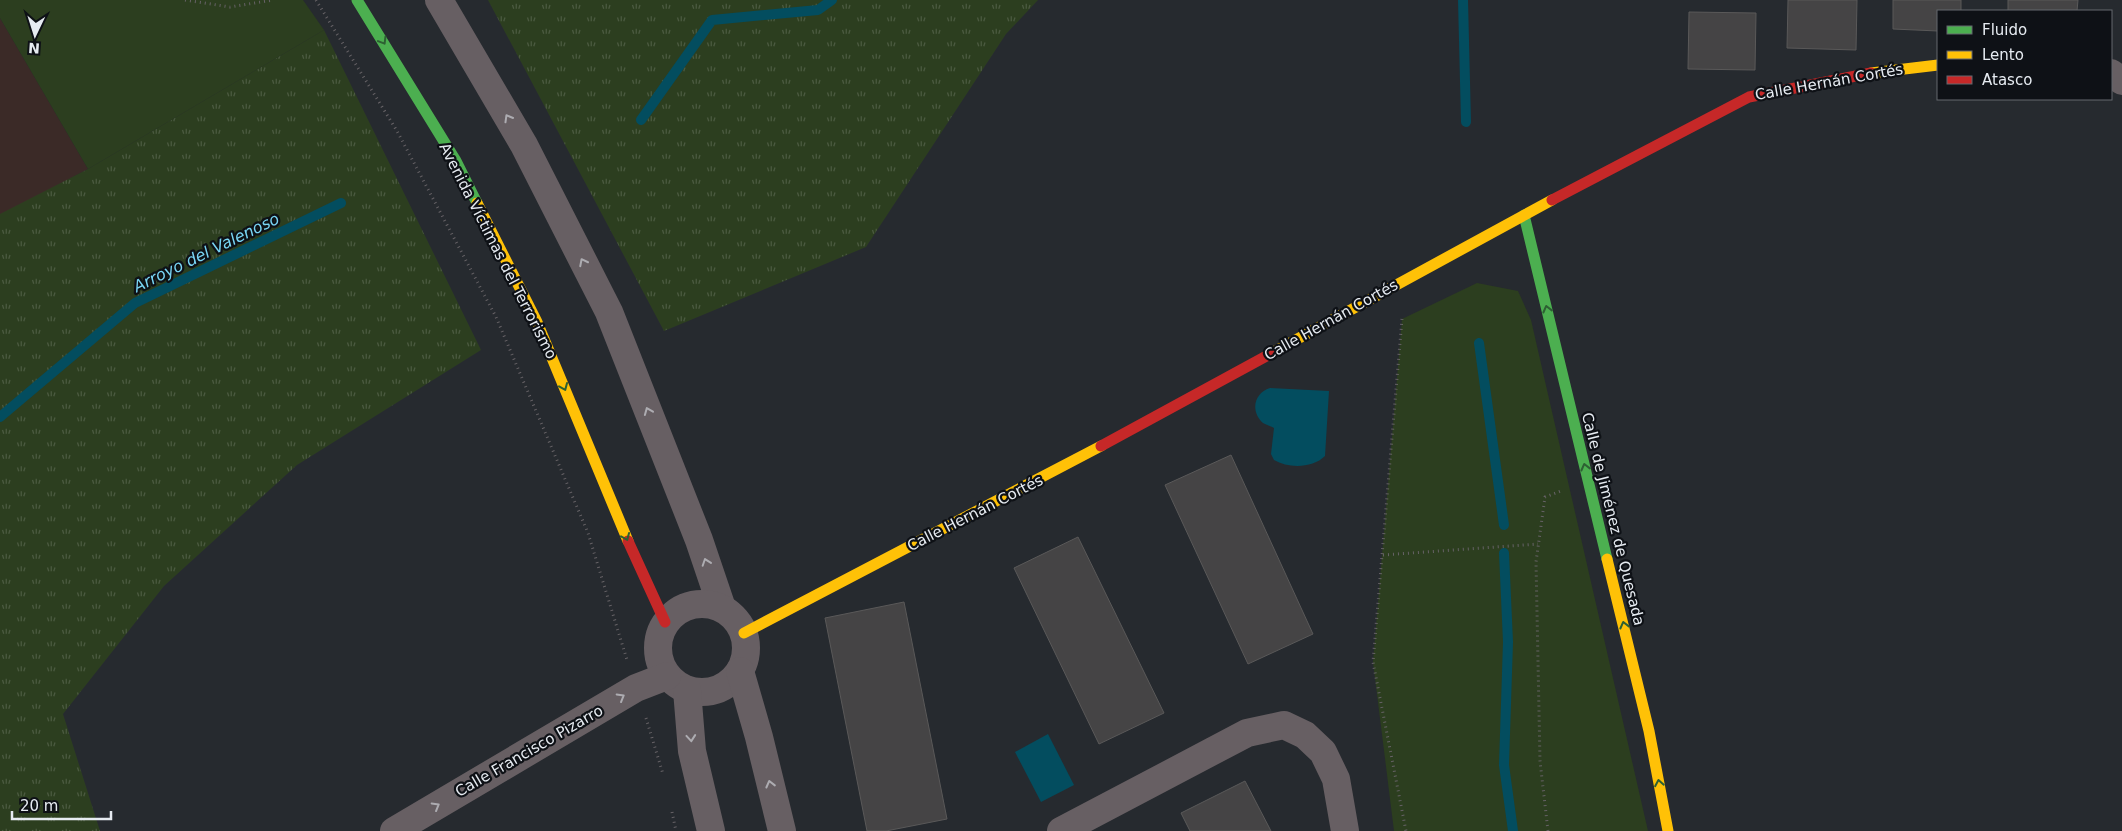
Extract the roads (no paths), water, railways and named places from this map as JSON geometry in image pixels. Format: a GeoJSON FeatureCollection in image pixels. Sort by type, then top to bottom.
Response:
{"type":"FeatureCollection","features":[{"type":"Feature","properties":{"kind":"street","name":"Avenida Víctimas del Terrorismo"},"geometry":{"type":"LineString","coordinates":[[357,0],[456,161],[537,322],[636,560],[665,622]]}},
{"type":"Feature","properties":{"kind":"street"},"geometry":{"type":"LineString","coordinates":[[439,0],[524,145],[609,312],[696,531],[722,608]]}},
{"type":"Feature","properties":{"kind":"street","name":"Calle Hernán Cortés"},"geometry":{"type":"LineString","coordinates":[[744,633],[1051,473],[1524,215],[1749,96],[1885,70],[1937,65]]}},
{"type":"Feature","properties":{"kind":"street","name":"Calle de Jiménez de Quesada"},"geometry":{"type":"LineString","coordinates":[[1524,215],[1650,731],[1668,831]]}},
{"type":"Feature","properties":{"kind":"street"},"geometry":{"type":"LineString","coordinates":[[677,683],[707,692],[726,685],[740,671],[745,659],[744,633],[731,614],[722,608],[701,604],[681,609],[665,622],[658,640],[658,659],[677,683],[711,831]]}},
{"type":"Feature","properties":{"kind":"street"},"geometry":{"type":"LineString","coordinates":[[740,671],[759,737],[782,831]]}},
{"type":"Feature","properties":{"kind":"street","name":"Calle Francisco Pizarro"},"geometry":{"type":"LineString","coordinates":[[394,831],[636,688],[677,683]]}},
{"type":"Feature","properties":{"kind":"street"},"geometry":{"type":"LineString","coordinates":[[1061,831],[1247,733],[1284,725],[1306,735],[1323,752],[1336,779],[1345,831]]}},
{"type":"Feature","properties":{"kind":"water"},"geometry":{"type":"Polygon","coordinates":[[[1270,388],[1329,391],[1325,456],[1320,460],[1308,465],[1294,466],[1274,460],[1271,454],[1274,428],[1263,423],[1255,408],[1260,394],[1270,388]]]}},
{"type":"Feature","properties":{"kind":"water"},"geometry":{"type":"Polygon","coordinates":[[[1048,734],[1074,785],[1041,802],[1015,752],[1048,734]]]}},
{"type":"Feature","properties":{"kind":"waterway","name":"Arroyo del Valenoso"},"geometry":{"type":"LineString","coordinates":[[641,120],[712,20],[818,10],[832,0]]}},
{"type":"Feature","properties":{"kind":"waterway"},"geometry":{"type":"LineString","coordinates":[[1463,0],[1466,122]]}},
{"type":"Feature","properties":{"kind":"waterway","name":"Arroyo del Valenoso"},"geometry":{"type":"LineString","coordinates":[[0,417],[135,303],[341,203]]}},
{"type":"Feature","properties":{"kind":"waterway"},"geometry":{"type":"LineString","coordinates":[[1479,343],[1504,525]]}},
{"type":"Feature","properties":{"kind":"waterway"},"geometry":{"type":"LineString","coordinates":[[1504,553],[1508,642],[1504,765],[1513,831]]}}]}
